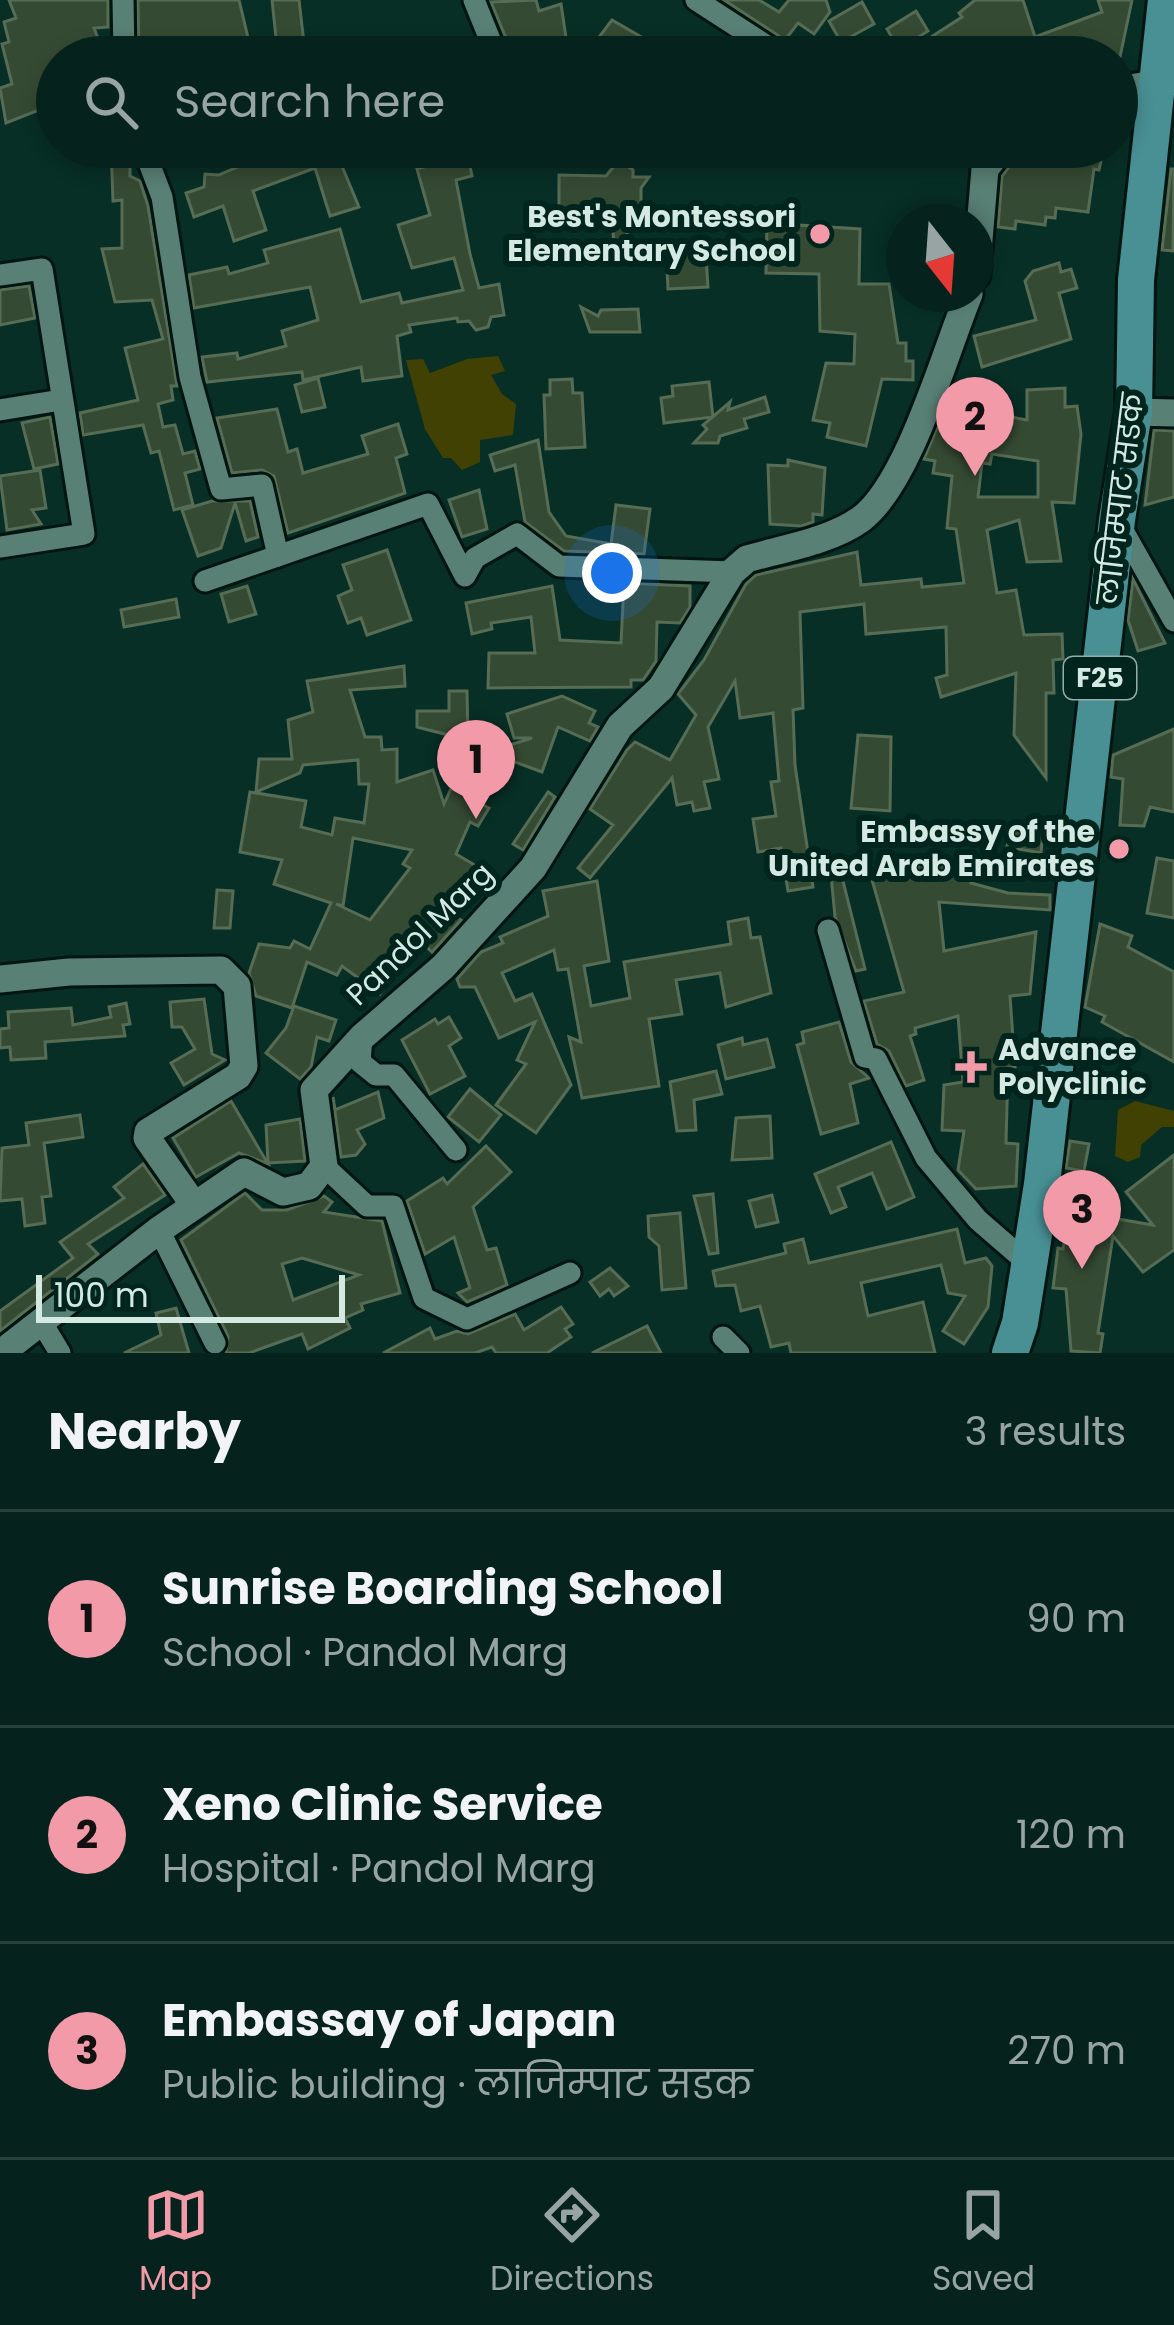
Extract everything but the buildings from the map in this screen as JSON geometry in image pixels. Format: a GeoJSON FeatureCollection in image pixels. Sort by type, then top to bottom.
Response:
{"type":"FeatureCollection","features":[{"type":"Feature","properties":{"kind":"main road","name":"लाजिम्पाट सडक"},"geometry":{"type":"LineString","coordinates":[[1010,1353],[1030,1265],[1117,520],[1134,412],[1136,280],[1166,0]]}},
{"type":"Feature","properties":{"kind":"street"},"geometry":{"type":"LineString","coordinates":[[123,0],[124,36]]}},
{"type":"Feature","properties":{"kind":"street"},"geometry":{"type":"LineString","coordinates":[[474,0],[489,36]]}},
{"type":"Feature","properties":{"kind":"street"},"geometry":{"type":"LineString","coordinates":[[695,0],[751,36]]}},
{"type":"Feature","properties":{"kind":"street"},"geometry":{"type":"LineString","coordinates":[[1138,87],[1154,84]]}},
{"type":"Feature","properties":{"kind":"street"},"geometry":{"type":"LineString","coordinates":[[151,168],[162,197],[190,377],[220,489],[262,484],[278,556]]}},
{"type":"Feature","properties":{"kind":"street"},"geometry":{"type":"LineString","coordinates":[[983,204],[987,168]]}},
{"type":"Feature","properties":{"kind":"street"},"geometry":{"type":"LineString","coordinates":[[0,275],[42,268],[84,534],[0,548]]}},
{"type":"Feature","properties":{"kind":"street"},"geometry":{"type":"LineString","coordinates":[[205,581],[428,504],[465,576],[475,558],[517,534],[560,566],[732,572],[747,559],[859,520],[885,494],[961,312]]}},
{"type":"Feature","properties":{"kind":"street"},"geometry":{"type":"LineString","coordinates":[[0,410],[61,400]]}},
{"type":"Feature","properties":{"kind":"street"},"geometry":{"type":"LineString","coordinates":[[1134,412],[1174,413]]}},
{"type":"Feature","properties":{"kind":"street"},"geometry":{"type":"LineString","coordinates":[[1117,520],[1174,621]]}},
{"type":"Feature","properties":{"kind":"street","name":"Pandol Marg"},"geometry":{"type":"LineString","coordinates":[[324,1166],[314,1090],[362,1037],[443,967],[533,868],[620,726],[661,688],[732,572]]}},
{"type":"Feature","properties":{"kind":"street"},"geometry":{"type":"LineString","coordinates":[[828,930],[866,1057],[876,1059],[926,1159],[978,1220],[1030,1265]]}},
{"type":"Feature","properties":{"kind":"street"},"geometry":{"type":"LineString","coordinates":[[0,979],[69,972],[221,970],[230,975],[237,986],[244,1066],[238,1076],[148,1132],[147,1138],[194,1205]]}},
{"type":"Feature","properties":{"kind":"street"},"geometry":{"type":"LineString","coordinates":[[362,1037],[360,1062],[376,1075],[394,1075],[456,1150]]}},
{"type":"Feature","properties":{"kind":"street"},"geometry":{"type":"LineString","coordinates":[[1,1353],[159,1229],[244,1172],[292,1193],[309,1186],[324,1166],[367,1206],[393,1206],[424,1298],[467,1319],[571,1273]]}},
{"type":"Feature","properties":{"kind":"street"},"geometry":{"type":"LineString","coordinates":[[159,1229],[215,1343]]}},
{"type":"Feature","properties":{"kind":"street"},"geometry":{"type":"LineString","coordinates":[[42,1323],[60,1353]]}},
{"type":"Feature","properties":{"kind":"shaded area"},"geometry":{"type":"Polygon","coordinates":[[[498,356],[505,371],[491,375],[502,394],[516,404],[513,435],[480,440],[480,462],[462,470],[451,458],[443,458],[425,429],[406,360],[423,359],[430,373],[467,359],[498,356]]]}},
{"type":"Feature","properties":{"kind":"shaded area"},"geometry":{"type":"Polygon","coordinates":[[[1135,1101],[1174,1111],[1174,1127],[1162,1127],[1141,1145],[1140,1157],[1128,1162],[1115,1156],[1118,1110],[1135,1101]]]}},
{"type":"Feature","properties":{"kind":"place","name":"Best's Montessori Elementary School"},"geometry":{"type":"Point","coordinates":[820,234]}},
{"type":"Feature","properties":{"kind":"place","name":"Xeno Clinic Service"},"geometry":{"type":"Point","coordinates":[975,476]}},
{"type":"Feature","properties":{"kind":"place","name":"Sunrise Boarding School"},"geometry":{"type":"Point","coordinates":[476,819]}},
{"type":"Feature","properties":{"kind":"place","name":"Embassy of the United Arab Emirates"},"geometry":{"type":"Point","coordinates":[1119,849]}},
{"type":"Feature","properties":{"kind":"place","name":"Advance Polyclinic"},"geometry":{"type":"Point","coordinates":[971,1067]}},
{"type":"Feature","properties":{"kind":"place","name":"Embassay of Japan"},"geometry":{"type":"Point","coordinates":[1082,1269]}}]}
